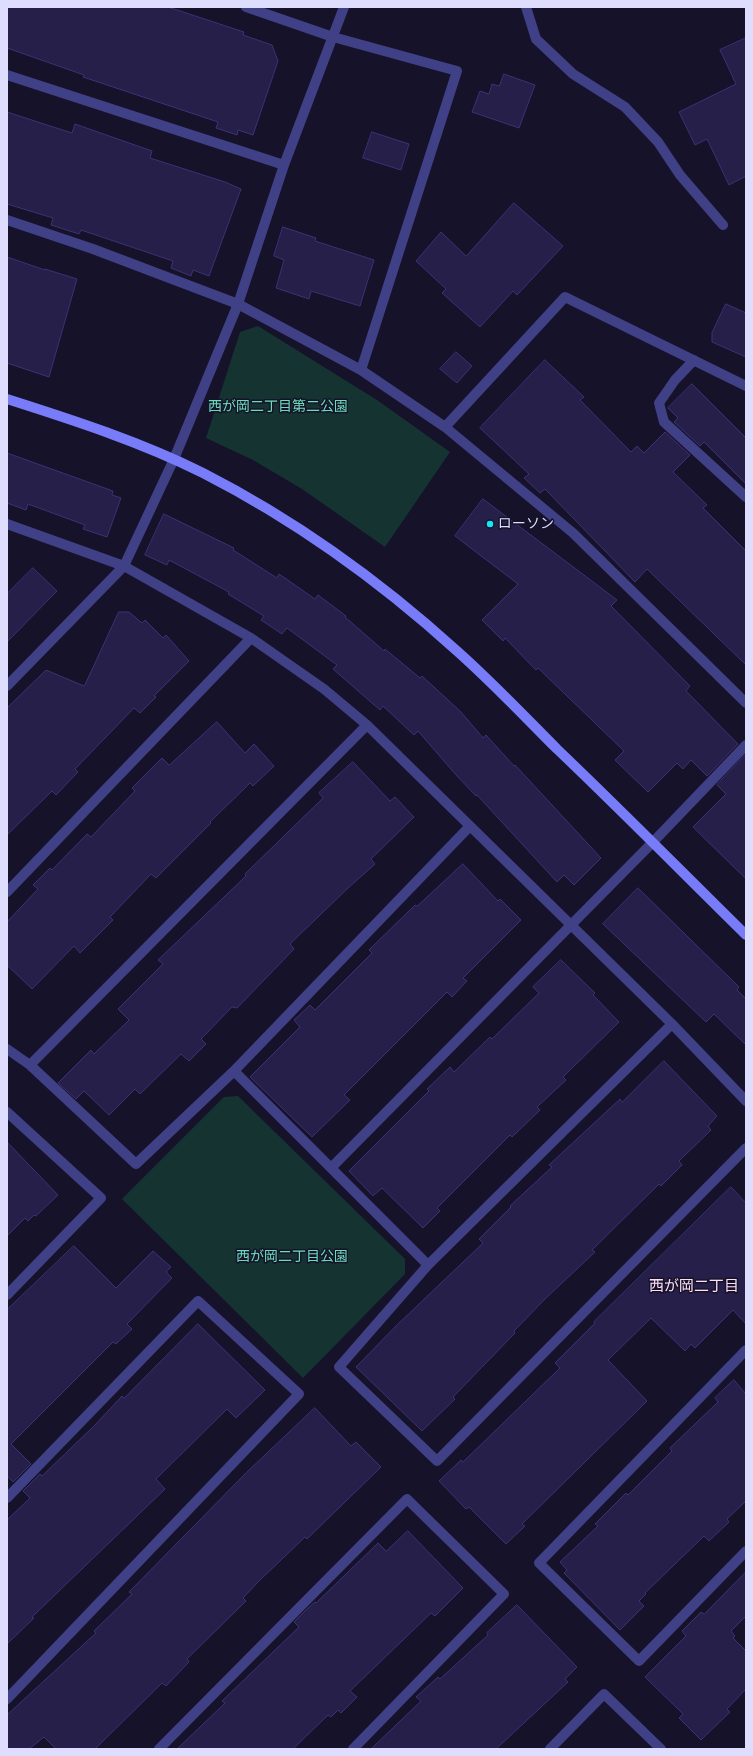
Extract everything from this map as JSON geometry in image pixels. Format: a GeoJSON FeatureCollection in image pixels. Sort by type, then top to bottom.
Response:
{"type":"FeatureCollection","features":[{"type":"Feature","properties":{"kind":"street"},"geometry":{"type":"LineString","coordinates":[[246,7],[333,37],[456,71],[361,370]]}},
{"type":"Feature","properties":{"kind":"street"},"geometry":{"type":"LineString","coordinates":[[7,686],[124,566],[174,459],[238,304],[284,165],[344,7]]}},
{"type":"Feature","properties":{"kind":"street"},"geometry":{"type":"LineString","coordinates":[[526,7],[536,39],[573,74],[625,107],[658,142],[680,176],[723,226]]}},
{"type":"Feature","properties":{"kind":"street"},"geometry":{"type":"LineString","coordinates":[[7,75],[284,165]]}},
{"type":"Feature","properties":{"kind":"street"},"geometry":{"type":"LineString","coordinates":[[7,220],[93,249],[238,304],[361,370],[445,427],[573,533],[746,703]]}},
{"type":"Feature","properties":{"kind":"street"},"geometry":{"type":"LineString","coordinates":[[445,427],[565,296],[746,386]]}},
{"type":"Feature","properties":{"kind":"street"},"geometry":{"type":"LineString","coordinates":[[694,360],[675,380],[659,403],[664,422],[746,497]]}},
{"type":"Feature","properties":{"kind":"street"},"geometry":{"type":"LineString","coordinates":[[7,399],[73,420],[174,459],[268,510],[322,544],[385,590],[458,651],[746,935]]}},
{"type":"Feature","properties":{"kind":"street"},"geometry":{"type":"LineString","coordinates":[[7,524],[124,566],[251,638],[324,689],[367,725],[672,1024],[746,1101]]}},
{"type":"Feature","properties":{"kind":"street"},"geometry":{"type":"LineString","coordinates":[[7,892],[251,638]]}},
{"type":"Feature","properties":{"kind":"street"},"geometry":{"type":"LineString","coordinates":[[30,1065],[367,725]]}},
{"type":"Feature","properties":{"kind":"street"},"geometry":{"type":"LineString","coordinates":[[331,1168],[653,842],[746,745]]}},
{"type":"Feature","properties":{"kind":"street"},"geometry":{"type":"LineString","coordinates":[[7,1049],[30,1065],[136,1164],[234,1071],[470,826]]}},
{"type":"Feature","properties":{"kind":"street"},"geometry":{"type":"LineString","coordinates":[[672,1024],[428,1266],[339,1367],[437,1461],[746,1148]]}},
{"type":"Feature","properties":{"kind":"street"},"geometry":{"type":"LineString","coordinates":[[234,1071],[428,1266]]}},
{"type":"Feature","properties":{"kind":"street"},"geometry":{"type":"LineString","coordinates":[[7,1112],[101,1198],[7,1295]]}},
{"type":"Feature","properties":{"kind":"street"},"geometry":{"type":"LineString","coordinates":[[7,1498],[198,1301],[299,1394],[7,1699]]}},
{"type":"Feature","properties":{"kind":"street"},"geometry":{"type":"LineString","coordinates":[[746,1350],[539,1563],[639,1661],[746,1551]]}},
{"type":"Feature","properties":{"kind":"street"},"geometry":{"type":"LineString","coordinates":[[158,1749],[407,1499],[504,1594],[353,1749]]}},
{"type":"Feature","properties":{"kind":"street"},"geometry":{"type":"LineString","coordinates":[[550,1749],[604,1694],[661,1749]]}},
{"type":"Feature","properties":{"kind":"green space","name":"西が岡二丁目第二公園"},"geometry":{"type":"Polygon","coordinates":[[[258,326],[377,400],[450,452],[385,547],[302,489],[253,460],[206,438],[240,332],[258,326]]]}},
{"type":"Feature","properties":{"kind":"green space","name":"西が岡二丁目公園"},"geometry":{"type":"Polygon","coordinates":[[[238,1096],[405,1259],[405,1274],[303,1378],[122,1199],[224,1097],[238,1096]]]}},
{"type":"Feature","properties":{"kind":"building"},"geometry":{"type":"Polygon","coordinates":[[[7,7],[168,7],[244,32],[243,35],[272,45],[278,61],[253,135],[238,130],[237,135],[216,128],[218,122],[83,77],[84,75],[7,48],[7,7]]]}},
{"type":"Feature","properties":{"kind":"building"},"geometry":{"type":"Polygon","coordinates":[[[746,38],[746,176],[729,185],[707,139],[695,145],[679,112],[736,84],[720,50],[746,38]]]}},
{"type":"Feature","properties":{"kind":"building"},"geometry":{"type":"Polygon","coordinates":[[[504,74],[535,85],[519,128],[472,112],[480,91],[489,94],[492,84],[499,86],[504,74]]]}},
{"type":"Feature","properties":{"kind":"building"},"geometry":{"type":"Polygon","coordinates":[[[7,112],[72,133],[75,124],[152,151],[150,158],[225,182],[241,189],[209,276],[193,270],[191,276],[171,268],[173,261],[81,230],[79,234],[51,225],[53,218],[7,204],[7,112]]]}},
{"type":"Feature","properties":{"kind":"building"},"geometry":{"type":"Polygon","coordinates":[[[372,132],[409,144],[401,170],[363,158],[372,132]]]}},
{"type":"Feature","properties":{"kind":"building"},"geometry":{"type":"Polygon","coordinates":[[[514,203],[563,246],[517,295],[513,291],[480,327],[442,293],[446,289],[416,261],[441,232],[466,256],[514,203]]]}},
{"type":"Feature","properties":{"kind":"building"},"geometry":{"type":"Polygon","coordinates":[[[283,227],[316,238],[315,241],[374,260],[360,306],[311,291],[309,299],[276,288],[284,260],[274,256],[283,227]]]}},
{"type":"Feature","properties":{"kind":"building"},"geometry":{"type":"Polygon","coordinates":[[[7,257],[77,279],[49,377],[7,363],[7,257]]]}},
{"type":"Feature","properties":{"kind":"building"},"geometry":{"type":"Polygon","coordinates":[[[726,304],[746,313],[746,357],[712,342],[712,333],[726,304]]]}},
{"type":"Feature","properties":{"kind":"building"},"geometry":{"type":"Polygon","coordinates":[[[456,352],[472,366],[457,383],[440,369],[456,352]]]}},
{"type":"Feature","properties":{"kind":"building"},"geometry":{"type":"Polygon","coordinates":[[[545,360],[584,397],[580,400],[631,452],[637,446],[644,453],[665,432],[690,455],[673,472],[707,505],[703,508],[746,551],[746,665],[647,569],[635,582],[545,489],[540,493],[524,478],[529,474],[480,428],[545,360]]]}},
{"type":"Feature","properties":{"kind":"building"},"geometry":{"type":"Polygon","coordinates":[[[692,384],[746,438],[746,484],[704,442],[700,446],[674,422],[678,418],[668,408],[692,384]]]}},
{"type":"Feature","properties":{"kind":"building"},"geometry":{"type":"Polygon","coordinates":[[[7,453],[113,491],[112,495],[121,498],[107,537],[83,529],[85,525],[28,504],[26,510],[7,503],[7,453]]]}},
{"type":"Feature","properties":{"kind":"building"},"geometry":{"type":"Polygon","coordinates":[[[483,499],[617,600],[611,606],[690,686],[686,691],[738,744],[707,776],[691,760],[683,769],[677,763],[648,792],[615,760],[624,751],[538,668],[536,670],[505,638],[503,641],[482,620],[518,584],[455,536],[483,499]]]}},
{"type":"Feature","properties":{"kind":"building"},"geometry":{"type":"Polygon","coordinates":[[[164,514],[234,548],[233,550],[277,578],[279,574],[315,599],[318,595],[346,616],[345,617],[384,651],[385,649],[420,678],[422,676],[461,712],[483,738],[486,735],[601,858],[574,885],[564,875],[557,882],[477,795],[476,796],[457,776],[418,731],[414,735],[383,706],[380,710],[333,669],[337,665],[287,628],[282,634],[261,620],[264,616],[228,594],[229,592],[169,560],[167,565],[145,555],[164,514]]]}},
{"type":"Feature","properties":{"kind":"building"},"geometry":{"type":"Polygon","coordinates":[[[33,568],[57,591],[7,642],[7,594],[33,568]]]}},
{"type":"Feature","properties":{"kind":"building"},"geometry":{"type":"Polygon","coordinates":[[[119,612],[129,612],[142,623],[145,620],[163,638],[166,635],[189,661],[154,696],[156,697],[140,713],[134,708],[75,769],[78,772],[56,795],[52,791],[7,835],[7,708],[46,670],[84,686],[119,612]]]}},
{"type":"Feature","properties":{"kind":"building"},"geometry":{"type":"Polygon","coordinates":[[[217,722],[245,753],[254,744],[274,766],[253,786],[250,783],[156,878],[151,874],[110,917],[113,920],[80,953],[74,946],[32,989],[7,965],[7,922],[38,889],[33,885],[50,868],[52,870],[87,834],[91,837],[135,791],[132,788],[162,758],[169,765],[217,722]]]}},
{"type":"Feature","properties":{"kind":"building"},"geometry":{"type":"Polygon","coordinates":[[[746,754],[746,879],[693,827],[726,794],[717,785],[746,754]]]}},
{"type":"Feature","properties":{"kind":"building"},"geometry":{"type":"Polygon","coordinates":[[[353,762],[390,801],[395,797],[414,817],[371,859],[375,864],[290,944],[294,949],[237,1008],[232,1007],[201,1039],[206,1044],[189,1061],[181,1054],[140,1094],[135,1089],[109,1115],[84,1091],[76,1099],[58,1083],[91,1050],[94,1054],[129,1020],[118,1009],[163,964],[158,960],[246,876],[245,874],[323,798],[319,793],[353,762]]]}},
{"type":"Feature","properties":{"kind":"building"},"geometry":{"type":"Polygon","coordinates":[[[463,864],[498,901],[500,899],[521,920],[463,978],[467,981],[452,997],[447,992],[344,1095],[350,1100],[312,1137],[250,1077],[300,1027],[294,1020],[310,1005],[315,1010],[372,953],[369,950],[415,905],[417,906],[463,864]]]}},
{"type":"Feature","properties":{"kind":"building"},"geometry":{"type":"Polygon","coordinates":[[[638,888],[739,987],[737,990],[746,999],[746,1045],[714,1014],[706,1022],[603,924],[638,888]]]}},
{"type":"Feature","properties":{"kind":"building"},"geometry":{"type":"Polygon","coordinates":[[[561,960],[595,993],[593,995],[619,1022],[563,1077],[566,1080],[537,1107],[540,1110],[512,1137],[510,1135],[437,1208],[440,1211],[423,1228],[382,1188],[373,1196],[349,1171],[429,1091],[427,1089],[450,1067],[454,1072],[490,1037],[492,1039],[539,993],[533,987],[561,960]]]}},
{"type":"Feature","properties":{"kind":"building"},"geometry":{"type":"Polygon","coordinates":[[[664,1061],[717,1116],[708,1126],[711,1130],[679,1161],[682,1165],[661,1186],[659,1184],[592,1250],[595,1252],[545,1299],[514,1331],[515,1333],[453,1397],[455,1399],[422,1431],[356,1367],[396,1326],[483,1243],[479,1239],[511,1207],[510,1206],[552,1167],[549,1165],[620,1099],[622,1102],[664,1061]]]}},
{"type":"Feature","properties":{"kind":"building"},"geometry":{"type":"Polygon","coordinates":[[[7,1142],[58,1195],[36,1216],[34,1215],[28,1221],[25,1218],[7,1236],[7,1142]]]}},
{"type":"Feature","properties":{"kind":"building"},"geometry":{"type":"Polygon","coordinates":[[[731,1187],[746,1203],[746,1324],[733,1310],[695,1348],[691,1344],[685,1351],[651,1318],[608,1360],[647,1401],[522,1524],[525,1526],[506,1544],[469,1507],[466,1509],[439,1481],[461,1460],[463,1462],[560,1368],[555,1363],[595,1323],[594,1322],[731,1187]]]}},
{"type":"Feature","properties":{"kind":"building"},"geometry":{"type":"Polygon","coordinates":[[[74,1246],[116,1288],[153,1251],[171,1267],[166,1272],[172,1278],[127,1324],[132,1329],[116,1344],[113,1342],[11,1444],[31,1464],[13,1482],[7,1476],[7,1310],[74,1246]]]}},
{"type":"Feature","properties":{"kind":"building"},"geometry":{"type":"Polygon","coordinates":[[[198,1324],[265,1390],[236,1418],[227,1409],[156,1479],[165,1489],[32,1617],[34,1618],[7,1644],[7,1520],[30,1498],[23,1491],[40,1474],[42,1476],[95,1425],[122,1396],[124,1398],[198,1324]]]}},
{"type":"Feature","properties":{"kind":"building"},"geometry":{"type":"Polygon","coordinates":[[[734,1380],[746,1394],[746,1501],[727,1519],[729,1522],[709,1541],[704,1536],[645,1593],[646,1594],[639,1601],[644,1606],[620,1630],[564,1573],[567,1570],[560,1562],[598,1526],[595,1524],[626,1493],[628,1495],[672,1451],[670,1448],[718,1402],[715,1398],[734,1380]]]}},
{"type":"Feature","properties":{"kind":"building"},"geometry":{"type":"Polygon","coordinates":[[[315,1408],[351,1446],[356,1442],[381,1467],[307,1539],[305,1537],[258,1582],[243,1598],[246,1601],[187,1659],[189,1662],[166,1686],[162,1683],[95,1749],[56,1749],[44,1737],[29,1749],[7,1749],[7,1715],[96,1633],[94,1631],[132,1594],[129,1592],[246,1473],[315,1408]]]}},
{"type":"Feature","properties":{"kind":"building"},"geometry":{"type":"Polygon","coordinates":[[[408,1531],[463,1588],[435,1616],[431,1613],[350,1691],[357,1697],[341,1713],[338,1710],[331,1717],[328,1715],[293,1749],[177,1749],[225,1703],[222,1701],[299,1627],[294,1622],[307,1609],[315,1602],[316,1603],[378,1543],[386,1551],[408,1531]]]}},
{"type":"Feature","properties":{"kind":"building"},"geometry":{"type":"Polygon","coordinates":[[[746,1572],[746,1616],[731,1631],[735,1636],[733,1638],[746,1651],[746,1689],[727,1709],[730,1712],[701,1740],[679,1718],[683,1714],[645,1677],[686,1636],[682,1631],[701,1612],[704,1614],[746,1572]]]}},
{"type":"Feature","properties":{"kind":"building"},"geometry":{"type":"Polygon","coordinates":[[[517,1605],[577,1667],[565,1679],[568,1682],[496,1749],[371,1749],[421,1701],[416,1697],[438,1677],[440,1679],[488,1635],[487,1633],[517,1605]]]}},
{"type":"Feature","properties":{"kind":"place","name":"ローソン"},"geometry":{"type":"Point","coordinates":[490,524]}},
{"type":"Feature","properties":{"kind":"district","name":"西が岡二丁目"},"geometry":{"type":"Point","coordinates":[694,1287]}}]}
